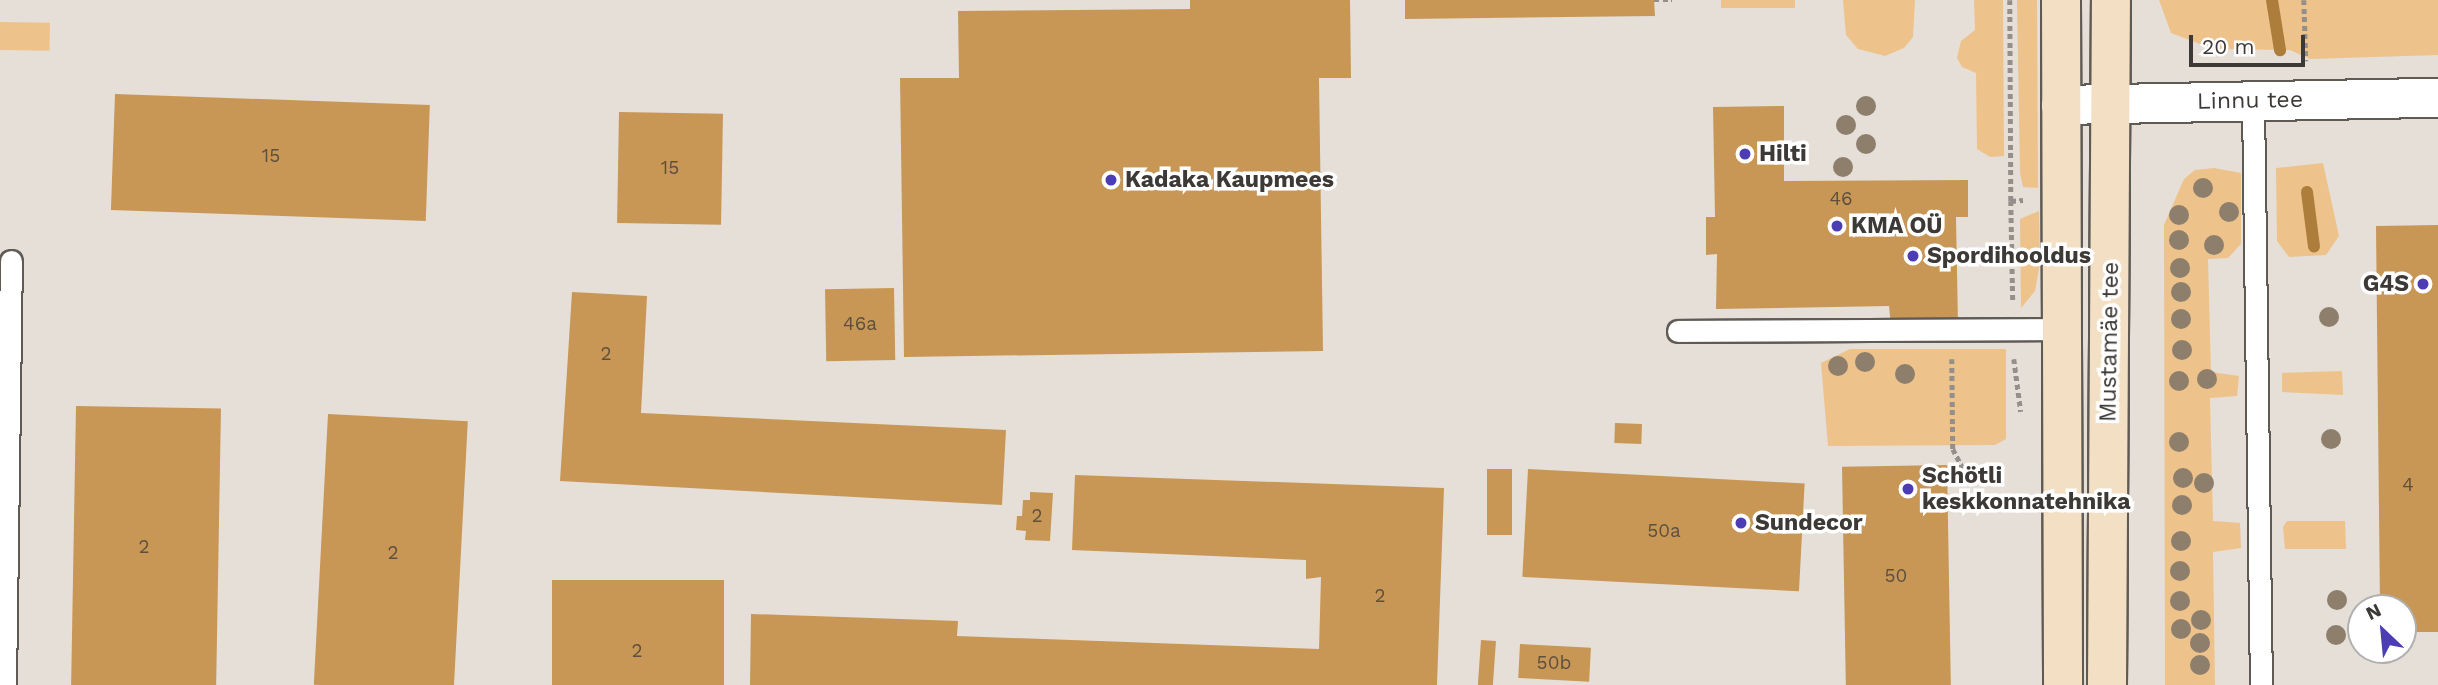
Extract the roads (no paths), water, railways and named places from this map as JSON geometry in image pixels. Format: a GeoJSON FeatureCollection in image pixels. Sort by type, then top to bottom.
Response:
{"type":"FeatureCollection","features":[{"type":"Feature","properties":{"kind":"main road","name":"Mustamäe tee"},"geometry":{"type":"LineString","coordinates":[[2061,0],[2063,685]]}},
{"type":"Feature","properties":{"kind":"main road","name":"Mustamäe tee"},"geometry":{"type":"LineString","coordinates":[[2107,685],[2113,104],[2111,0]]}},
{"type":"Feature","properties":{"kind":"street","name":"Linnu tee"},"geometry":{"type":"LineString","coordinates":[[2061,106],[2438,98]]}},
{"type":"Feature","properties":{"kind":"lane"},"geometry":{"type":"LineString","coordinates":[[2253,101],[2261,685]]}},
{"type":"Feature","properties":{"kind":"lane"},"geometry":{"type":"LineString","coordinates":[[5,685],[11,261]]}},
{"type":"Feature","properties":{"kind":"lane"},"geometry":{"type":"LineString","coordinates":[[1678,331],[2062,329]]}},
{"type":"Feature","properties":{"kind":"waterway"},"geometry":{"type":"LineString","coordinates":[[2272,0],[2280,50]]}},
{"type":"Feature","properties":{"kind":"waterway"},"geometry":{"type":"LineString","coordinates":[[2307,192],[2314,247]]}},
{"type":"Feature","properties":{"kind":"place","name":"Hilti"},"geometry":{"type":"Point","coordinates":[1745,154]}},
{"type":"Feature","properties":{"kind":"place","name":"Kadaka Kaupmees"},"geometry":{"type":"Point","coordinates":[1111,180]}},
{"type":"Feature","properties":{"kind":"place","name":"KMA OÜ"},"geometry":{"type":"Point","coordinates":[1837,226]}},
{"type":"Feature","properties":{"kind":"place","name":"Spordihooldus"},"geometry":{"type":"Point","coordinates":[1913,256]}},
{"type":"Feature","properties":{"kind":"place","name":"G4S"},"geometry":{"type":"Point","coordinates":[2423,284]}},
{"type":"Feature","properties":{"kind":"place","name":"Schötli keskkonnatehnika"},"geometry":{"type":"Point","coordinates":[1908,489]}},
{"type":"Feature","properties":{"kind":"place","name":"Sundecor"},"geometry":{"type":"Point","coordinates":[1741,523]}}]}
